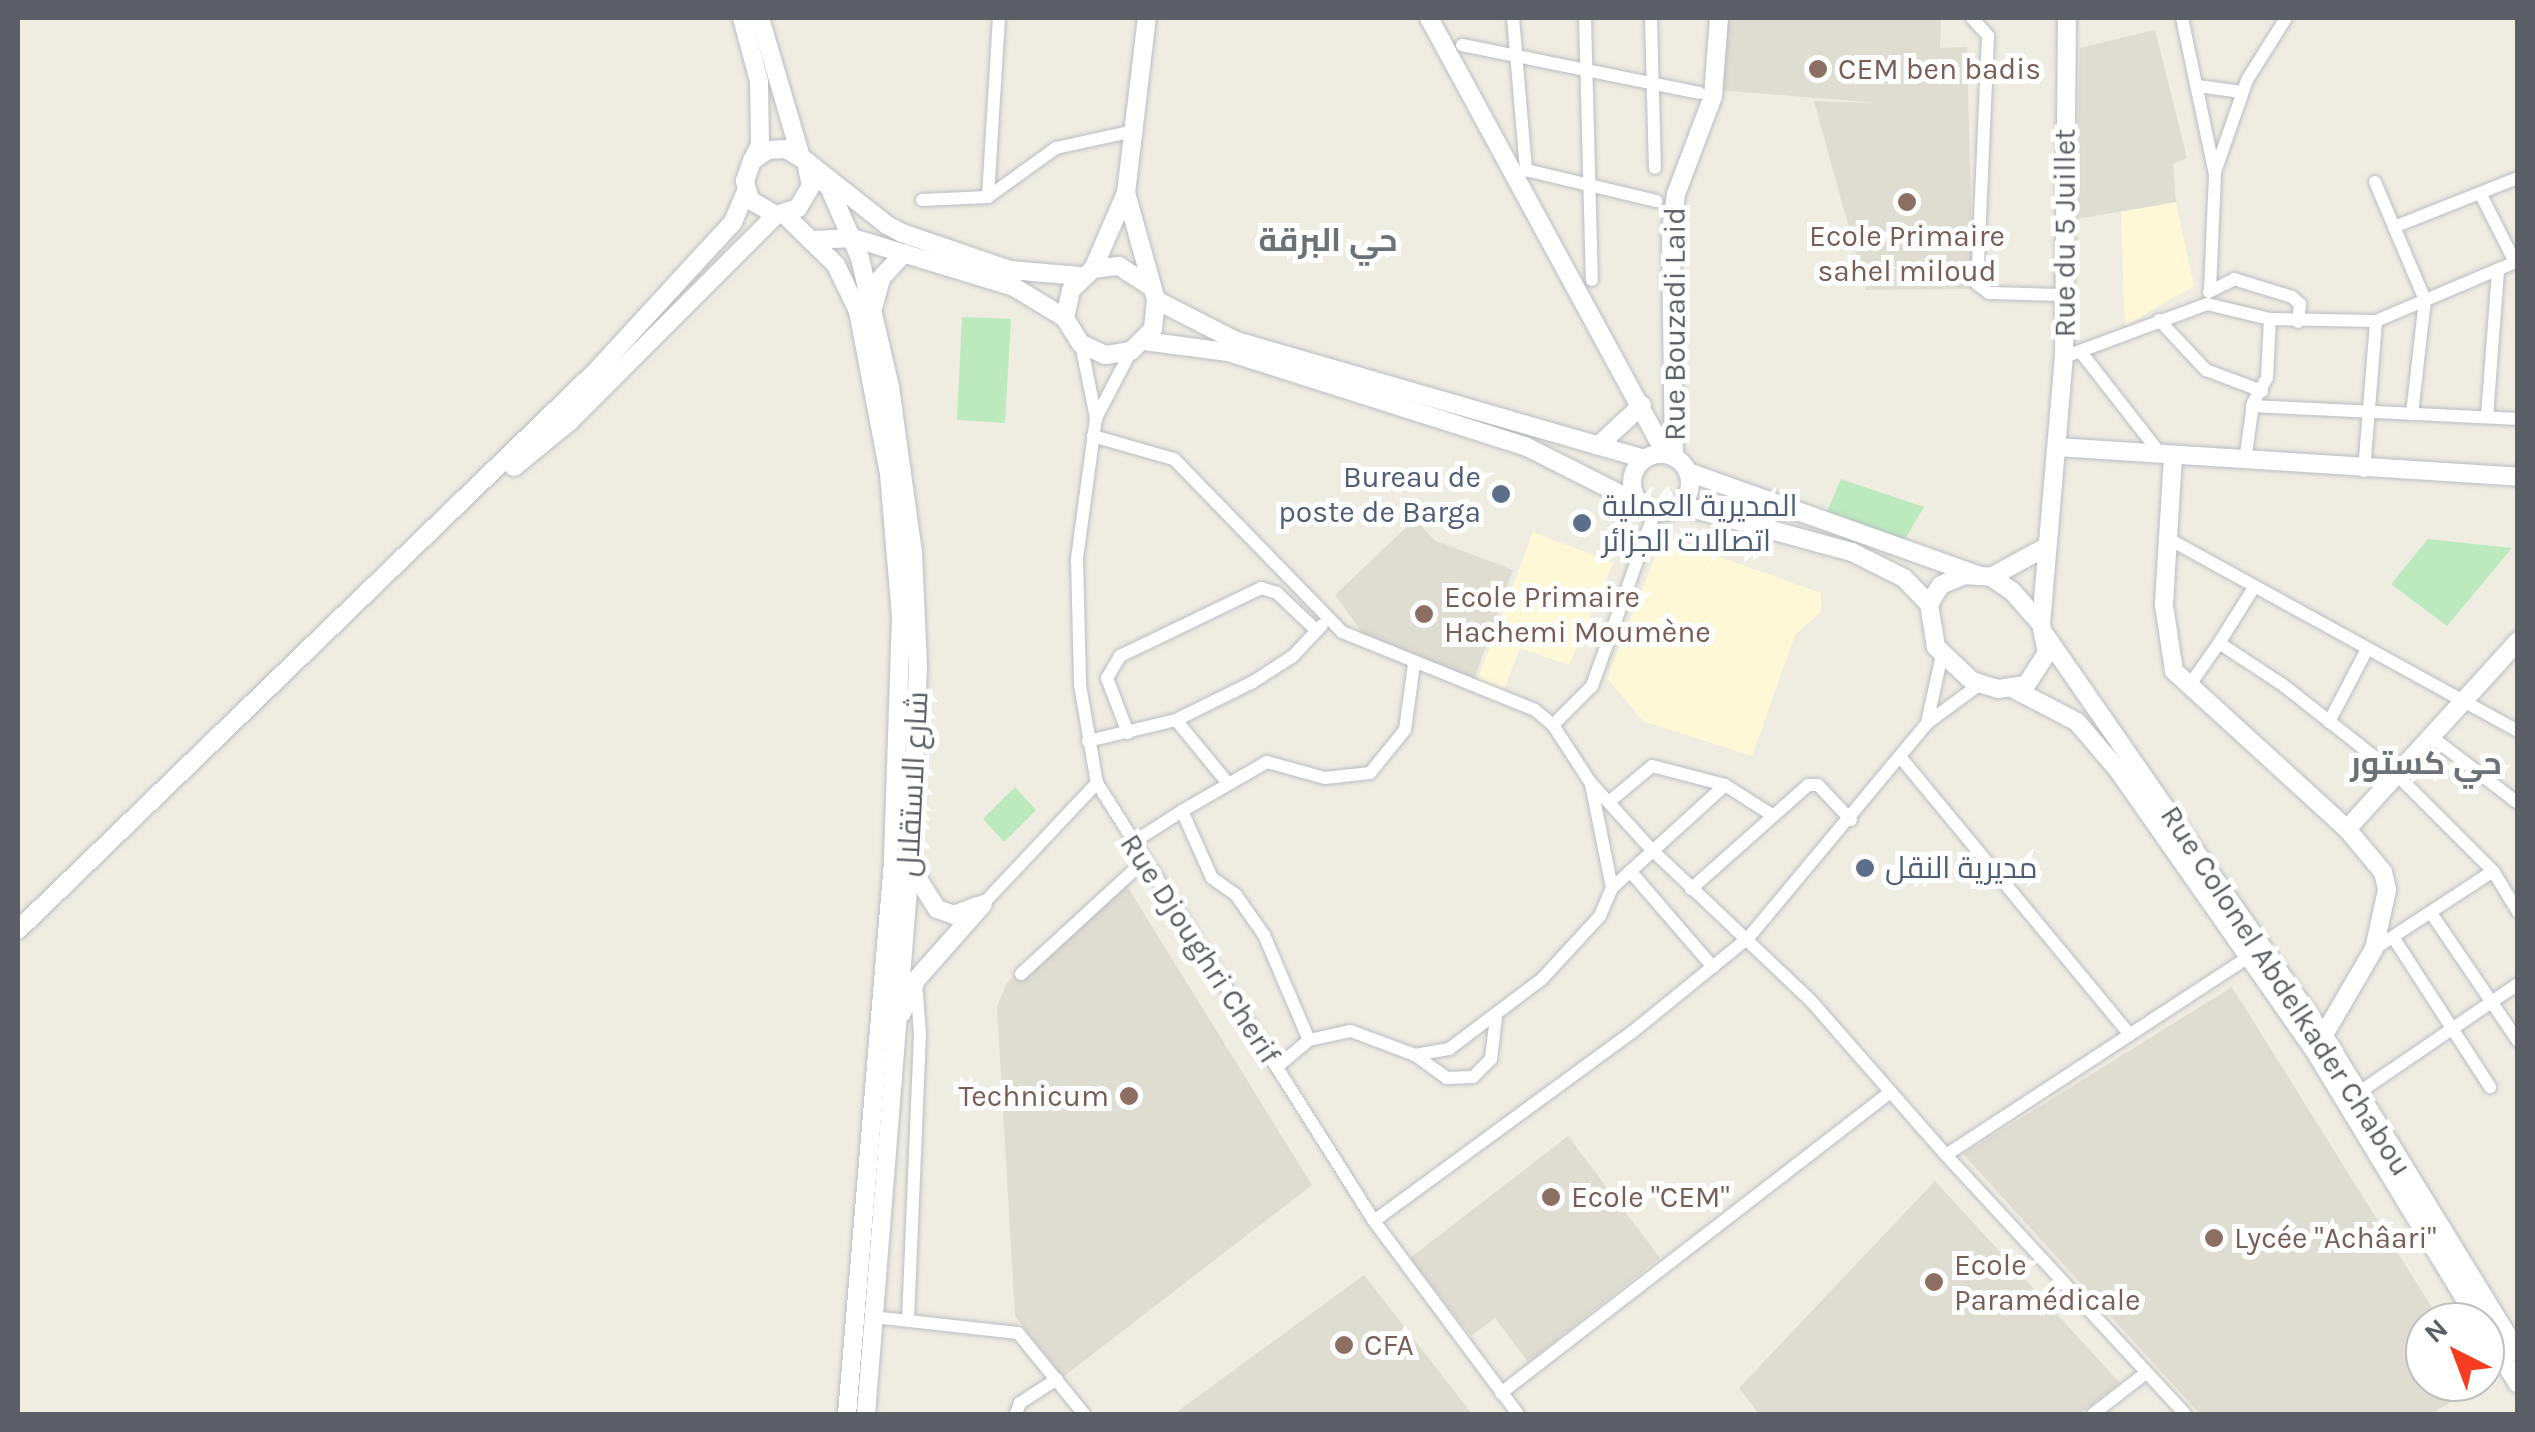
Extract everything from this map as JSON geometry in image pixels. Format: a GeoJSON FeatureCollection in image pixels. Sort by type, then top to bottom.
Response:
{"type":"FeatureCollection","features":[{"type":"Feature","properties":{"kind":"main road"},"geometry":{"type":"LineString","coordinates":[[18,930],[440,527],[734,222],[760,145],[760,81],[742,18]]}},
{"type":"Feature","properties":{"kind":"main road","name":"شارع الاستقلال"},"geometry":{"type":"LineString","coordinates":[[760,18],[806,163],[829,187],[853,238],[873,310],[905,472],[913,552],[918,667],[910,864],[866,1414]]}},
{"type":"Feature","properties":{"kind":"main road"},"geometry":{"type":"LineString","coordinates":[[1065,318],[1126,193],[1148,18]]}},
{"type":"Feature","properties":{"kind":"main road"},"geometry":{"type":"LineString","coordinates":[[813,240],[853,238],[1014,287],[1065,318],[1082,344],[1105,355],[1138,346],[1228,352],[1526,446],[1648,508],[1680,505],[1852,552],[1904,578],[1929,604],[1930,633],[1942,655],[1980,684],[2014,689],[2043,667],[2043,630],[1985,576],[1688,472],[1670,456],[1429,18]]}},
{"type":"Feature","properties":{"kind":"main road","name":"Rue Bouzadi Laid"},"geometry":{"type":"LineString","coordinates":[[1670,456],[1671,230],[1676,194],[1713,96],[1719,18]]}},
{"type":"Feature","properties":{"kind":"main road","name":"Rue du 5 Juillet"},"geometry":{"type":"LineString","coordinates":[[2043,630],[2046,547],[2072,354],[2062,296],[2068,18]]}},
{"type":"Feature","properties":{"kind":"main road"},"geometry":{"type":"LineString","coordinates":[[752,162],[776,148],[806,163],[886,225],[924,242],[1010,270],[1086,273],[1119,266],[1153,294],[1236,341],[1644,459],[1670,456]]}},
{"type":"Feature","properties":{"kind":"main road"},"geometry":{"type":"LineString","coordinates":[[440,527],[569,422],[780,215],[807,198],[806,163]]}},
{"type":"Feature","properties":{"kind":"main road"},"geometry":{"type":"LineString","coordinates":[[746,191],[757,208],[780,215]]}},
{"type":"Feature","properties":{"kind":"main road"},"geometry":{"type":"LineString","coordinates":[[1126,193],[1153,294],[1138,346]]}},
{"type":"Feature","properties":{"kind":"main road","name":"شارع الاستقلال"},"geometry":{"type":"LineString","coordinates":[[780,215],[813,240],[847,286],[869,354],[889,474],[901,616],[893,862],[847,1414]]}},
{"type":"Feature","properties":{"kind":"main road"},"geometry":{"type":"LineString","coordinates":[[873,310],[881,278],[904,254]]}},
{"type":"Feature","properties":{"kind":"main road"},"geometry":{"type":"LineString","coordinates":[[1598,446],[1642,404]]}},
{"type":"Feature","properties":{"kind":"main road"},"geometry":{"type":"LineString","coordinates":[[2058,448],[2518,478]]}},
{"type":"Feature","properties":{"kind":"main road"},"geometry":{"type":"LineString","coordinates":[[2168,456],[2166,650],[2189,686],[2347,828],[2383,872],[2386,890],[2374,949],[2319,1043]]}},
{"type":"Feature","properties":{"kind":"main road"},"geometry":{"type":"LineString","coordinates":[[1644,459],[1632,482],[1648,508]]}},
{"type":"Feature","properties":{"kind":"main road"},"geometry":{"type":"LineString","coordinates":[[1680,505],[1690,490],[1688,472]]}},
{"type":"Feature","properties":{"kind":"main road"},"geometry":{"type":"LineString","coordinates":[[1929,604],[1951,579],[1985,576],[2046,547]]}},
{"type":"Feature","properties":{"kind":"main road","name":"Rue Colonel Abdelkader Chabou"},"geometry":{"type":"LineString","coordinates":[[2043,630],[2319,1043],[2468,1302]]}},
{"type":"Feature","properties":{"kind":"main road"},"geometry":{"type":"LineString","coordinates":[[2347,828],[2514,650]]}},
{"type":"Feature","properties":{"kind":"main road","name":"Rue Colonel Abdelkader Chabou"},"geometry":{"type":"LineString","coordinates":[[2014,689],[2055,707],[2090,735],[2248,957],[2358,1093],[2518,1352]]}},
{"type":"Feature","properties":{"kind":"main road"},"geometry":{"type":"LineString","coordinates":[[910,864],[937,909],[954,914],[983,904]]}},
{"type":"Feature","properties":{"kind":"main road"},"geometry":{"type":"LineString","coordinates":[[895,1032],[916,980],[983,904]]}},
{"type":"Feature","properties":{"kind":"street"},"geometry":{"type":"LineString","coordinates":[[988,197],[999,18]]}},
{"type":"Feature","properties":{"kind":"street"},"geometry":{"type":"LineString","coordinates":[[1513,18],[1526,170],[1656,200]]}},
{"type":"Feature","properties":{"kind":"street"},"geometry":{"type":"LineString","coordinates":[[1586,18],[1593,185],[1592,280]]}},
{"type":"Feature","properties":{"kind":"street"},"geometry":{"type":"LineString","coordinates":[[1651,18],[1655,168]]}},
{"type":"Feature","properties":{"kind":"street"},"geometry":{"type":"LineString","coordinates":[[1972,18],[1988,36],[1978,284],[1989,294],[2062,296]]}},
{"type":"Feature","properties":{"kind":"street"},"geometry":{"type":"LineString","coordinates":[[2182,18],[2215,174],[2208,297]]}},
{"type":"Feature","properties":{"kind":"street"},"geometry":{"type":"LineString","coordinates":[[2215,174],[2242,92],[2286,18]]}},
{"type":"Feature","properties":{"kind":"street"},"geometry":{"type":"LineString","coordinates":[[1462,45],[1699,92]]}},
{"type":"Feature","properties":{"kind":"street"},"geometry":{"type":"LineString","coordinates":[[2198,86],[2242,92]]}},
{"type":"Feature","properties":{"kind":"street"},"geometry":{"type":"LineString","coordinates":[[922,200],[988,197],[1056,148],[1134,131]]}},
{"type":"Feature","properties":{"kind":"street"},"geometry":{"type":"LineString","coordinates":[[2394,227],[2518,178]]}},
{"type":"Feature","properties":{"kind":"street"},"geometry":{"type":"LineString","coordinates":[[2375,182],[2425,300],[2412,414]]}},
{"type":"Feature","properties":{"kind":"street"},"geometry":{"type":"LineString","coordinates":[[2208,297],[2270,319],[2376,321],[2516,262],[2480,193]]}},
{"type":"Feature","properties":{"kind":"street"},"geometry":{"type":"LineString","coordinates":[[2487,417],[2498,269]]}},
{"type":"Feature","properties":{"kind":"street"},"geometry":{"type":"LineString","coordinates":[[2168,456],[2072,354],[2159,320],[2234,280],[2292,297],[2300,304],[2298,322]]}},
{"type":"Feature","properties":{"kind":"street"},"geometry":{"type":"LineString","coordinates":[[2245,461],[2252,406],[2262,391],[2270,319]]}},
{"type":"Feature","properties":{"kind":"street"},"geometry":{"type":"LineString","coordinates":[[2159,320],[2206,370],[2262,391]]}},
{"type":"Feature","properties":{"kind":"street"},"geometry":{"type":"LineString","coordinates":[[2364,470],[2376,321]]}},
{"type":"Feature","properties":{"kind":"street"},"geometry":{"type":"LineString","coordinates":[[1082,344],[1096,418]]}},
{"type":"Feature","properties":{"kind":"street"},"geometry":{"type":"LineString","coordinates":[[1096,418],[1138,346]]}},
{"type":"Feature","properties":{"kind":"street"},"geometry":{"type":"LineString","coordinates":[[2252,406],[2518,419]]}},
{"type":"Feature","properties":{"kind":"street","name":"Rue Djoughri Cherif"},"geometry":{"type":"LineString","coordinates":[[1096,418],[1076,634],[1088,742],[1097,783],[1374,1220],[1518,1414]]}},
{"type":"Feature","properties":{"kind":"street"},"geometry":{"type":"LineString","coordinates":[[1093,436],[1174,460],[1322,625]]}},
{"type":"Feature","properties":{"kind":"street"},"geometry":{"type":"LineString","coordinates":[[1552,724],[1592,686],[1648,508]]}},
{"type":"Feature","properties":{"kind":"street"},"geometry":{"type":"LineString","coordinates":[[2166,538],[2365,653],[2464,700],[2518,731]]}},
{"type":"Feature","properties":{"kind":"street"},"geometry":{"type":"LineString","coordinates":[[1128,733],[1107,678],[1120,656],[1261,588],[1277,593],[1322,625],[1534,710],[1552,724],[1590,782],[1690,889],[1749,937],[2185,1414]]}},
{"type":"Feature","properties":{"kind":"street"},"geometry":{"type":"LineString","coordinates":[[2189,686],[2253,589]]}},
{"type":"Feature","properties":{"kind":"street"},"geometry":{"type":"LineString","coordinates":[[1088,742],[1176,720],[1214,696],[1253,682],[1322,625]]}},
{"type":"Feature","properties":{"kind":"street"},"geometry":{"type":"LineString","coordinates":[[2219,642],[2396,774],[2493,871],[2513,894],[2518,912]]}},
{"type":"Feature","properties":{"kind":"street"},"geometry":{"type":"LineString","coordinates":[[2329,722],[2365,653]]}},
{"type":"Feature","properties":{"kind":"street"},"geometry":{"type":"LineString","coordinates":[[1927,723],[1942,655]]}},
{"type":"Feature","properties":{"kind":"street"},"geometry":{"type":"LineString","coordinates":[[1132,843],[1227,782],[1266,762],[1282,761],[1325,778],[1370,773],[1405,730],[1414,664]]}},
{"type":"Feature","properties":{"kind":"street"},"geometry":{"type":"LineString","coordinates":[[1374,1220],[1749,937],[1851,820],[1927,723],[1980,684]]}},
{"type":"Feature","properties":{"kind":"street"},"geometry":{"type":"LineString","coordinates":[[1176,720],[1227,782]]}},
{"type":"Feature","properties":{"kind":"street"},"geometry":{"type":"LineString","coordinates":[[2433,738],[2518,803]]}},
{"type":"Feature","properties":{"kind":"street"},"geometry":{"type":"LineString","coordinates":[[1900,758],[2130,1035]]}},
{"type":"Feature","properties":{"kind":"street"},"geometry":{"type":"LineString","coordinates":[[1609,802],[1652,766],[1725,785],[1772,815]]}},
{"type":"Feature","properties":{"kind":"street"},"geometry":{"type":"LineString","coordinates":[[1590,782],[1612,888]]}},
{"type":"Feature","properties":{"kind":"street"},"geometry":{"type":"LineString","coordinates":[[983,904],[1097,783]]}},
{"type":"Feature","properties":{"kind":"street"},"geometry":{"type":"LineString","coordinates":[[1690,889],[1772,815],[1813,784],[1851,820]]}},
{"type":"Feature","properties":{"kind":"street"},"geometry":{"type":"LineString","coordinates":[[1415,1055],[1449,1049],[1496,1017],[1583,938],[1612,888],[1725,785]]}},
{"type":"Feature","properties":{"kind":"street"},"geometry":{"type":"LineString","coordinates":[[1182,811],[1212,878],[1236,895],[1264,935],[1309,1040]]}},
{"type":"Feature","properties":{"kind":"street"},"geometry":{"type":"LineString","coordinates":[[1020,974],[1144,861]]}},
{"type":"Feature","properties":{"kind":"street"},"geometry":{"type":"LineString","coordinates":[[1630,871],[1712,967]]}},
{"type":"Feature","properties":{"kind":"street"},"geometry":{"type":"LineString","coordinates":[[2374,949],[2493,871]]}},
{"type":"Feature","properties":{"kind":"street"},"geometry":{"type":"LineString","coordinates":[[2431,912],[2518,1041]]}},
{"type":"Feature","properties":{"kind":"street"},"geometry":{"type":"LineString","coordinates":[[2393,937],[2490,1087]]}},
{"type":"Feature","properties":{"kind":"street"},"geometry":{"type":"LineString","coordinates":[[1946,1155],[2248,957]]}},
{"type":"Feature","properties":{"kind":"street"},"geometry":{"type":"LineString","coordinates":[[908,1320],[920,1034],[916,980]]}},
{"type":"Feature","properties":{"kind":"street"},"geometry":{"type":"LineString","coordinates":[[2358,1093],[2518,984]]}},
{"type":"Feature","properties":{"kind":"street"},"geometry":{"type":"LineString","coordinates":[[1277,1067],[1309,1040],[1352,1031],[1415,1055],[1447,1078],[1473,1077],[1490,1059],[1496,1017]]}},
{"type":"Feature","properties":{"kind":"street"},"geometry":{"type":"LineString","coordinates":[[1502,1393],[1890,1092]]}},
{"type":"Feature","properties":{"kind":"street"},"geometry":{"type":"LineString","coordinates":[[873,1317],[1018,1333],[1084,1414]]}},
{"type":"Feature","properties":{"kind":"street"},"geometry":{"type":"LineString","coordinates":[[2093,1414],[2146,1373]]}},
{"type":"Feature","properties":{"kind":"street"},"geometry":{"type":"LineString","coordinates":[[1016,1414],[1020,1403],[1058,1379]]}},
{"type":"Feature","properties":{"kind":"shaded area","name":"Ecole Primaire sahel miloud"},"geometry":{"type":"Polygon","coordinates":[[[1723,18],[1941,18],[1940,48],[1967,47],[1973,289],[1866,290],[1814,101],[1879,103],[1719,90],[1723,18]]]}},
{"type":"Feature","properties":{"kind":"shaded area"},"geometry":{"type":"Polygon","coordinates":[[[2155,30],[2187,158],[2173,164],[2176,202],[2076,219],[2080,48],[2155,30]]]}},
{"type":"Feature","properties":{"kind":"shaded area"},"geometry":{"type":"Polygon","coordinates":[[[2176,202],[2194,286],[2125,326],[2121,212],[2176,202]]]}},
{"type":"Feature","properties":{"kind":"shaded area","name":"Ecole Primaire Hachemi Moumène"},"geometry":{"type":"Polygon","coordinates":[[[1415,519],[1434,540],[1513,570],[1472,685],[1372,646],[1335,595],[1415,519]]]}},
{"type":"Feature","properties":{"kind":"shaded area"},"geometry":{"type":"Polygon","coordinates":[[[1533,532],[1613,563],[1569,665],[1520,648],[1502,695],[1475,686],[1533,532]]]}},
{"type":"Feature","properties":{"kind":"shaded area"},"geometry":{"type":"Polygon","coordinates":[[[1663,537],[1821,593],[1821,612],[1795,635],[1752,756],[1643,721],[1607,678],[1663,537]]]}},
{"type":"Feature","properties":{"kind":"shaded area","name":"Technicum"},"geometry":{"type":"Polygon","coordinates":[[[1125,883],[1312,1185],[1063,1377],[1015,1316],[997,1007],[1006,984],[1111,884],[1125,883]]]}},
{"type":"Feature","properties":{"kind":"shaded area","name":"Lycée \"Achâari\""},"geometry":{"type":"Polygon","coordinates":[[[2232,987],[2429,1302],[2405,1302],[2405,1402],[2451,1402],[2431,1414],[2200,1414],[1963,1154],[2232,987]]]}},
{"type":"Feature","properties":{"kind":"shaded area","name":"Ecole \"CEM\""},"geometry":{"type":"Polygon","coordinates":[[[1568,1136],[1660,1258],[1528,1362],[1495,1318],[1471,1336],[1410,1258],[1568,1136]]]}},
{"type":"Feature","properties":{"kind":"shaded area","name":"Ecole Paramédicale"},"geometry":{"type":"Polygon","coordinates":[[[1935,1181],[2120,1383],[2079,1414],[1759,1414],[1739,1388],[1935,1181]]]}},
{"type":"Feature","properties":{"kind":"shaded area","name":"CFA"},"geometry":{"type":"Polygon","coordinates":[[[1364,1275],[1472,1414],[1174,1414],[1364,1275]]]}},
{"type":"Feature","properties":{"kind":"green space"},"geometry":{"type":"Polygon","coordinates":[[[962,317],[1011,319],[1005,423],[957,420],[962,317]]]}},
{"type":"Feature","properties":{"kind":"green space"},"geometry":{"type":"Polygon","coordinates":[[[1841,479],[1924,507],[1902,544],[1824,519],[1841,479]]]}},
{"type":"Feature","properties":{"kind":"green space"},"geometry":{"type":"Polygon","coordinates":[[[2428,539],[2512,548],[2447,626],[2391,584],[2428,539]]]}},
{"type":"Feature","properties":{"kind":"green space"},"geometry":{"type":"Polygon","coordinates":[[[1015,787],[1036,810],[1004,842],[983,819],[1015,787]]]}},
{"type":"Feature","properties":{"kind":"place","name":"CEM ben badis"},"geometry":{"type":"Point","coordinates":[1818,69]}},
{"type":"Feature","properties":{"kind":"place","name":"Ecole Primaire sahel miloud"},"geometry":{"type":"Point","coordinates":[1907,202]}},
{"type":"Feature","properties":{"kind":"place","name":"Bureau de poste de Barga"},"geometry":{"type":"Point","coordinates":[1501,494]}},
{"type":"Feature","properties":{"kind":"place","name":"المديرية العملية اتصالات الجزائر"},"geometry":{"type":"Point","coordinates":[1582,523]}},
{"type":"Feature","properties":{"kind":"place","name":"Ecole Primaire Hachemi Moumène"},"geometry":{"type":"Point","coordinates":[1424,614]}},
{"type":"Feature","properties":{"kind":"place","name":"مديرية النقل"},"geometry":{"type":"Point","coordinates":[1865,868]}},
{"type":"Feature","properties":{"kind":"place","name":"Technicum"},"geometry":{"type":"Point","coordinates":[1129,1096]}},
{"type":"Feature","properties":{"kind":"place","name":"Ecole \"CEM\""},"geometry":{"type":"Point","coordinates":[1551,1197]}},
{"type":"Feature","properties":{"kind":"place","name":"Lycée \"Achâari\""},"geometry":{"type":"Point","coordinates":[2214,1238]}},
{"type":"Feature","properties":{"kind":"place","name":"Ecole Paramédicale"},"geometry":{"type":"Point","coordinates":[1934,1282]}},
{"type":"Feature","properties":{"kind":"place","name":"CFA"},"geometry":{"type":"Point","coordinates":[1344,1345]}},
{"type":"Feature","properties":{"kind":"district","name":"حي البرقة"},"geometry":{"type":"Point","coordinates":[1328,241]}},
{"type":"Feature","properties":{"kind":"district","name":"حي كستور"},"geometry":{"type":"Point","coordinates":[2426,764]}}]}
